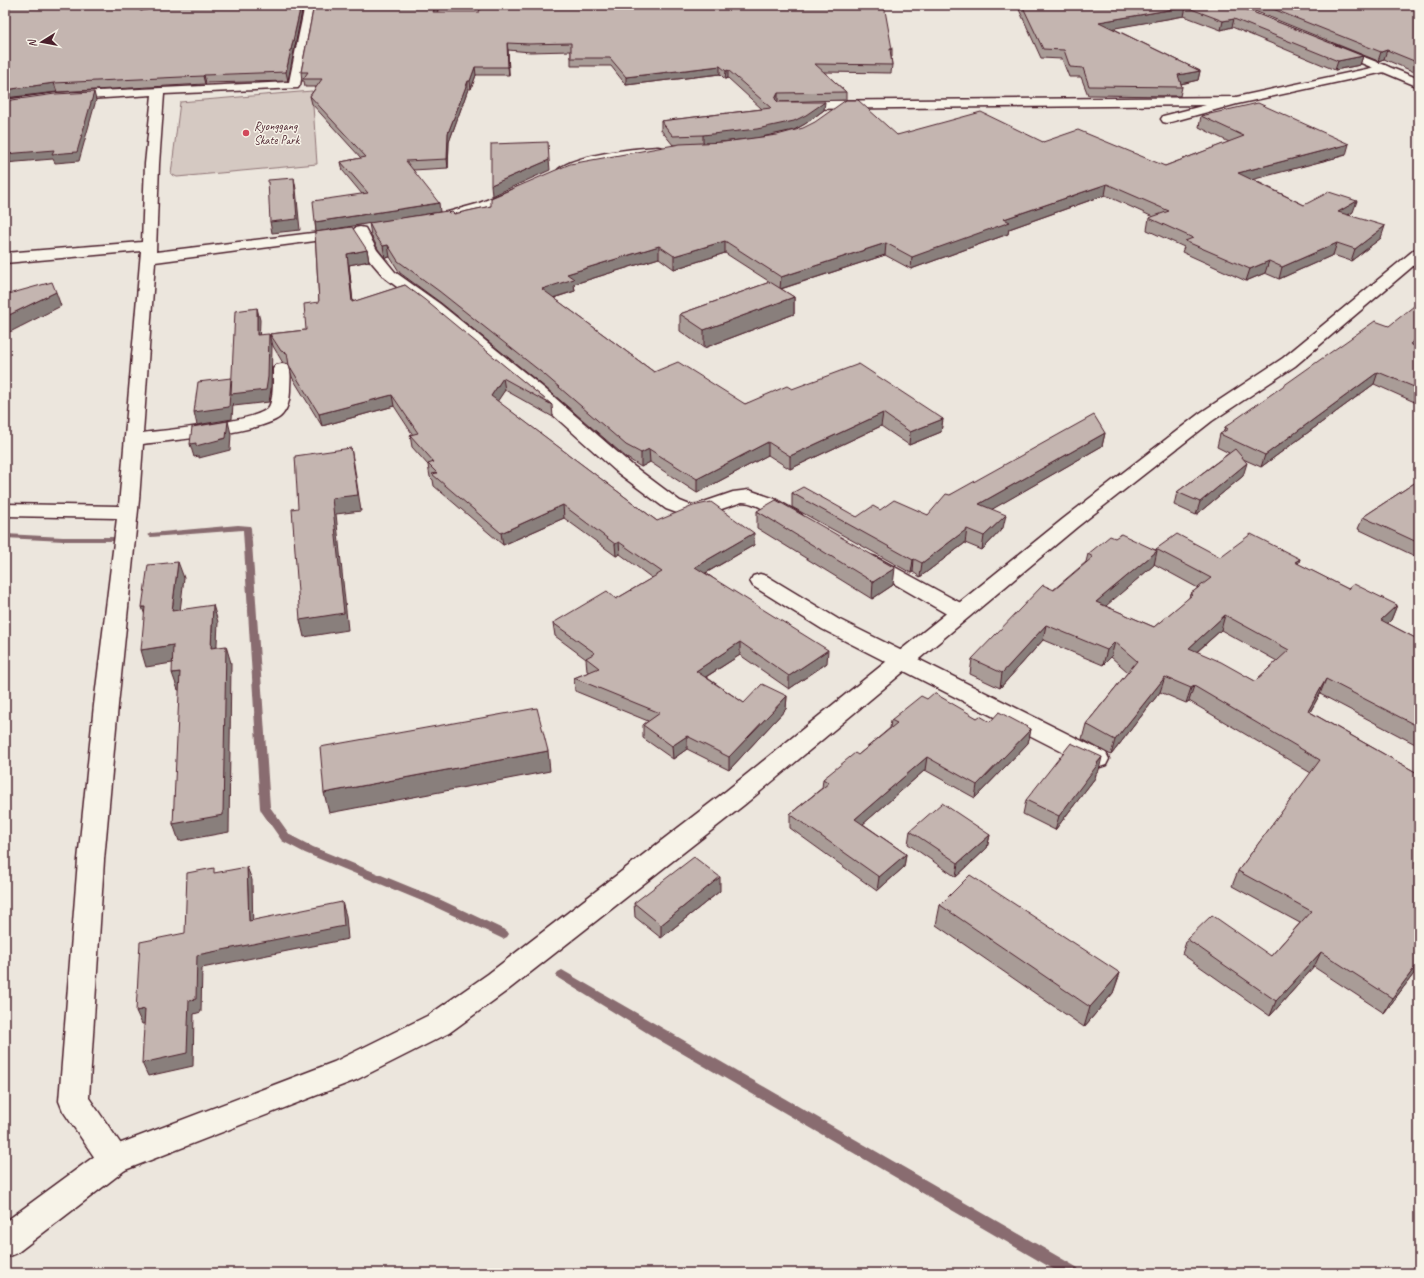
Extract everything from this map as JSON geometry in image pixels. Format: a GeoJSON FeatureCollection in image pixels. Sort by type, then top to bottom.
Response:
{"type":"FeatureCollection","features":[{"type":"Feature","properties":{"kind":"street"},"geometry":{"type":"LineString","coordinates":[[5,104],[57,97],[158,91],[294,86],[310,5]]}},
{"type":"Feature","properties":{"kind":"street"},"geometry":{"type":"LineString","coordinates":[[1321,43],[1419,83]]}},
{"type":"Feature","properties":{"kind":"street"},"geometry":{"type":"LineString","coordinates":[[1167,119],[1236,101],[1385,69]]}},
{"type":"Feature","properties":{"kind":"street"},"geometry":{"type":"LineString","coordinates":[[114,1160],[74,1101],[92,852],[133,440],[148,252],[152,164],[158,91]]}},
{"type":"Feature","properties":{"kind":"street"},"geometry":{"type":"LineString","coordinates":[[782,106],[1236,101]]}},
{"type":"Feature","properties":{"kind":"street"},"geometry":{"type":"LineString","coordinates":[[828,116],[843,105]]}},
{"type":"Feature","properties":{"kind":"street"},"geometry":{"type":"LineString","coordinates":[[550,178],[586,161],[606,156],[669,151]]}},
{"type":"Feature","properties":{"kind":"street"},"geometry":{"type":"LineString","coordinates":[[426,221],[482,207],[529,187]]}},
{"type":"Feature","properties":{"kind":"street"},"geometry":{"type":"LineString","coordinates":[[5,258],[148,252],[367,230],[370,251],[390,275],[434,306],[539,393],[625,469],[673,505],[688,511],[701,510],[740,496],[749,496],[768,503],[809,527]]}},
{"type":"Feature","properties":{"kind":"street"},"geometry":{"type":"LineString","coordinates":[[5,1242],[114,1160],[345,1071],[439,1024],[498,982],[735,798],[1070,523],[1206,417],[1289,362],[1419,253]]}},
{"type":"Feature","properties":{"kind":"street"},"geometry":{"type":"LineString","coordinates":[[133,440],[247,424],[264,420],[275,414],[281,404],[282,369]]}},
{"type":"Feature","properties":{"kind":"street"},"geometry":{"type":"LineString","coordinates":[[5,510],[127,512]]}},
{"type":"Feature","properties":{"kind":"street"},"geometry":{"type":"LineString","coordinates":[[857,554],[960,612]]}},
{"type":"Feature","properties":{"kind":"street"},"geometry":{"type":"LineString","coordinates":[[760,581],[830,624],[1100,760]]}},
{"type":"Feature","properties":{"kind":"shaded area","name":"Ryonggang Skate Park"},"geometry":{"type":"Polygon","coordinates":[[[312,91],[317,164],[177,177],[171,174],[180,102],[312,91]]]}},
{"type":"Feature","properties":{"kind":"building"},"geometry":{"type":"Polygon","coordinates":[[[5,5],[136,5],[135,7],[141,11],[170,5],[301,5],[286,72],[54,83],[5,90],[5,5]]]}},
{"type":"Feature","properties":{"kind":"building"},"geometry":{"type":"Polygon","coordinates":[[[314,5],[436,5],[433,12],[479,12],[482,5],[884,5],[892,49],[890,49],[892,65],[815,64],[846,92],[778,93],[775,99],[778,102],[825,102],[794,121],[757,129],[703,135],[673,136],[661,121],[771,108],[728,70],[726,71],[720,66],[626,77],[610,58],[571,58],[571,43],[507,43],[508,67],[475,67],[448,133],[447,159],[406,161],[439,203],[315,222],[313,201],[368,193],[341,162],[366,157],[310,96],[322,79],[303,79],[308,72],[301,72],[314,5]]]}},
{"type":"Feature","properties":{"kind":"building"},"geometry":{"type":"Polygon","coordinates":[[[1022,5],[1235,5],[1363,56],[1338,61],[1234,19],[1223,21],[1186,7],[1099,22],[1200,71],[1178,75],[1182,87],[1089,86],[1083,68],[1070,67],[1064,50],[1043,49],[1022,5]]]}},
{"type":"Feature","properties":{"kind":"building"},"geometry":{"type":"Polygon","coordinates":[[[1263,5],[1419,5],[1419,63],[1387,50],[1381,52],[1263,5]]]}},
{"type":"Feature","properties":{"kind":"building"},"geometry":{"type":"Polygon","coordinates":[[[94,92],[77,152],[52,154],[54,150],[5,154],[5,101],[55,94],[94,92]]]}},
{"type":"Feature","properties":{"kind":"building"},"geometry":{"type":"Polygon","coordinates":[[[846,100],[858,100],[897,135],[981,112],[1043,142],[1078,130],[1165,166],[1244,136],[1201,116],[1258,103],[1349,144],[1238,173],[1304,205],[1329,192],[1357,201],[1338,212],[1385,226],[1355,249],[1337,243],[1282,267],[1269,261],[1250,269],[1185,241],[1193,238],[1149,218],[1169,211],[1107,184],[1004,219],[1010,222],[912,257],[886,243],[781,277],[725,241],[674,256],[659,246],[567,274],[574,279],[542,289],[654,372],[678,362],[745,404],[787,386],[792,389],[859,364],[943,419],[910,432],[883,413],[790,456],[768,442],[697,479],[649,449],[641,453],[626,445],[545,375],[439,291],[398,261],[388,245],[383,246],[376,237],[369,223],[447,211],[454,214],[491,206],[491,198],[570,164],[680,144],[724,142],[777,135],[803,128],[815,122],[846,100]]]}},
{"type":"Feature","properties":{"kind":"building"},"geometry":{"type":"Polygon","coordinates":[[[548,142],[549,160],[491,185],[491,144],[548,142]]]}},
{"type":"Feature","properties":{"kind":"building"},"geometry":{"type":"Polygon","coordinates":[[[294,178],[297,219],[270,222],[268,180],[294,178]]]}},
{"type":"Feature","properties":{"kind":"building"},"geometry":{"type":"Polygon","coordinates":[[[352,227],[367,250],[347,254],[352,302],[405,285],[552,405],[503,378],[491,396],[657,521],[693,506],[711,502],[754,533],[695,567],[828,650],[789,676],[740,642],[696,671],[744,703],[762,684],[787,696],[729,757],[687,736],[672,746],[643,725],[660,713],[574,678],[599,668],[586,658],[595,653],[553,623],[607,591],[616,599],[662,572],[619,542],[615,544],[563,505],[501,533],[432,474],[437,473],[428,464],[434,462],[410,435],[418,433],[392,395],[319,414],[289,365],[287,353],[281,351],[270,334],[306,330],[304,304],[319,302],[315,232],[352,227]]]}},
{"type":"Feature","properties":{"kind":"building"},"geometry":{"type":"Polygon","coordinates":[[[52,282],[56,292],[5,317],[5,295],[52,282]]]}},
{"type":"Feature","properties":{"kind":"building"},"geometry":{"type":"Polygon","coordinates":[[[770,282],[794,297],[704,330],[680,314],[770,282]]]}},
{"type":"Feature","properties":{"kind":"building"},"geometry":{"type":"Polygon","coordinates":[[[1419,302],[1419,337],[1410,344],[1419,348],[1419,389],[1378,372],[1265,455],[1220,434],[1228,429],[1225,427],[1375,321],[1389,326],[1419,302]]]}},
{"type":"Feature","properties":{"kind":"building"},"geometry":{"type":"Polygon","coordinates":[[[257,308],[257,335],[269,334],[268,377],[266,390],[231,394],[235,311],[257,308]]]}},
{"type":"Feature","properties":{"kind":"building"},"geometry":{"type":"Polygon","coordinates":[[[231,378],[229,407],[194,412],[198,382],[231,378]]]}},
{"type":"Feature","properties":{"kind":"building"},"geometry":{"type":"Polygon","coordinates":[[[1094,415],[1105,433],[979,504],[1006,515],[984,536],[967,529],[922,563],[914,559],[913,560],[792,493],[803,487],[857,517],[873,506],[880,510],[894,500],[928,515],[946,494],[950,495],[1094,415]]]}},
{"type":"Feature","properties":{"kind":"building"},"geometry":{"type":"Polygon","coordinates":[[[228,421],[226,438],[196,446],[196,443],[190,444],[192,427],[228,421]]]}},
{"type":"Feature","properties":{"kind":"building"},"geometry":{"type":"Polygon","coordinates":[[[351,448],[358,495],[332,498],[344,613],[300,620],[292,509],[298,508],[295,456],[351,448]]]}},
{"type":"Feature","properties":{"kind":"building"},"geometry":{"type":"Polygon","coordinates":[[[1235,449],[1247,463],[1200,502],[1177,492],[1235,449]]]}},
{"type":"Feature","properties":{"kind":"building"},"geometry":{"type":"Polygon","coordinates":[[[1419,480],[1419,543],[1363,517],[1419,480]]]}},
{"type":"Feature","properties":{"kind":"building"},"geometry":{"type":"Polygon","coordinates":[[[776,500],[895,568],[873,582],[757,511],[776,500]]]}},
{"type":"Feature","properties":{"kind":"building"},"geometry":{"type":"Polygon","coordinates":[[[1121,534],[1157,551],[1096,602],[1154,627],[1192,595],[1190,594],[1211,578],[1156,549],[1177,534],[1220,557],[1251,534],[1300,559],[1295,562],[1348,589],[1354,584],[1397,605],[1381,620],[1419,640],[1419,727],[1326,679],[1308,711],[1419,774],[1419,962],[1392,998],[1321,952],[1276,1001],[1187,939],[1212,915],[1271,956],[1311,911],[1238,871],[1320,760],[1194,686],[1191,688],[1165,677],[1115,740],[1086,724],[1137,661],[1115,642],[1107,650],[1046,625],[1002,673],[972,659],[1043,585],[1054,590],[1093,557],[1088,554],[1110,536],[1115,538],[1121,534]],[[1225,615],[1189,648],[1221,662],[1255,681],[1289,650],[1225,615]]]}},
{"type":"Feature","properties":{"kind":"building"},"geometry":{"type":"Polygon","coordinates":[[[178,562],[172,611],[213,605],[211,648],[226,646],[223,815],[173,824],[180,672],[172,673],[173,645],[141,650],[145,607],[142,607],[148,565],[178,562]]]}},
{"type":"Feature","properties":{"kind":"building"},"geometry":{"type":"Polygon","coordinates":[[[934,693],[977,718],[980,716],[990,722],[999,712],[1031,729],[977,785],[927,757],[855,819],[906,854],[879,877],[790,814],[829,783],[823,779],[855,753],[858,755],[897,723],[891,720],[921,696],[927,699],[934,693]]]}},
{"type":"Feature","properties":{"kind":"building"},"geometry":{"type":"Polygon","coordinates":[[[537,708],[548,751],[324,793],[320,747],[537,708]]]}},
{"type":"Feature","properties":{"kind":"building"},"geometry":{"type":"Polygon","coordinates":[[[1071,743],[1102,757],[1059,816],[1026,800],[1071,743]]]}},
{"type":"Feature","properties":{"kind":"building"},"geometry":{"type":"Polygon","coordinates":[[[942,803],[990,835],[958,863],[910,831],[942,803]]]}},
{"type":"Feature","properties":{"kind":"building"},"geometry":{"type":"Polygon","coordinates":[[[694,857],[720,877],[661,925],[634,903],[694,857]]]}},
{"type":"Feature","properties":{"kind":"building"},"geometry":{"type":"Polygon","coordinates":[[[247,867],[249,921],[342,902],[344,926],[197,955],[196,999],[189,1000],[187,1053],[142,1063],[145,1009],[136,1011],[140,942],[185,933],[187,873],[214,868],[214,873],[247,867]]]}},
{"type":"Feature","properties":{"kind":"building"},"geometry":{"type":"Polygon","coordinates":[[[970,875],[1120,973],[1090,1007],[940,905],[970,875]]]}},
{"type":"Feature","properties":{"kind":"waterway"},"geometry":{"type":"LineString","coordinates":[[151,535],[238,527],[247,528],[265,808],[286,838],[309,850],[433,901],[503,934]]}},
{"type":"Feature","properties":{"kind":"waterway"},"geometry":{"type":"LineString","coordinates":[[5,536],[63,539],[116,539]]}},
{"type":"Feature","properties":{"kind":"waterway"},"geometry":{"type":"LineString","coordinates":[[562,975],[658,1033],[1073,1273]]}},
{"type":"Feature","properties":{"kind":"place","name":"Ryonggang Skate Park"},"geometry":{"type":"Point","coordinates":[246,133]}}]}
